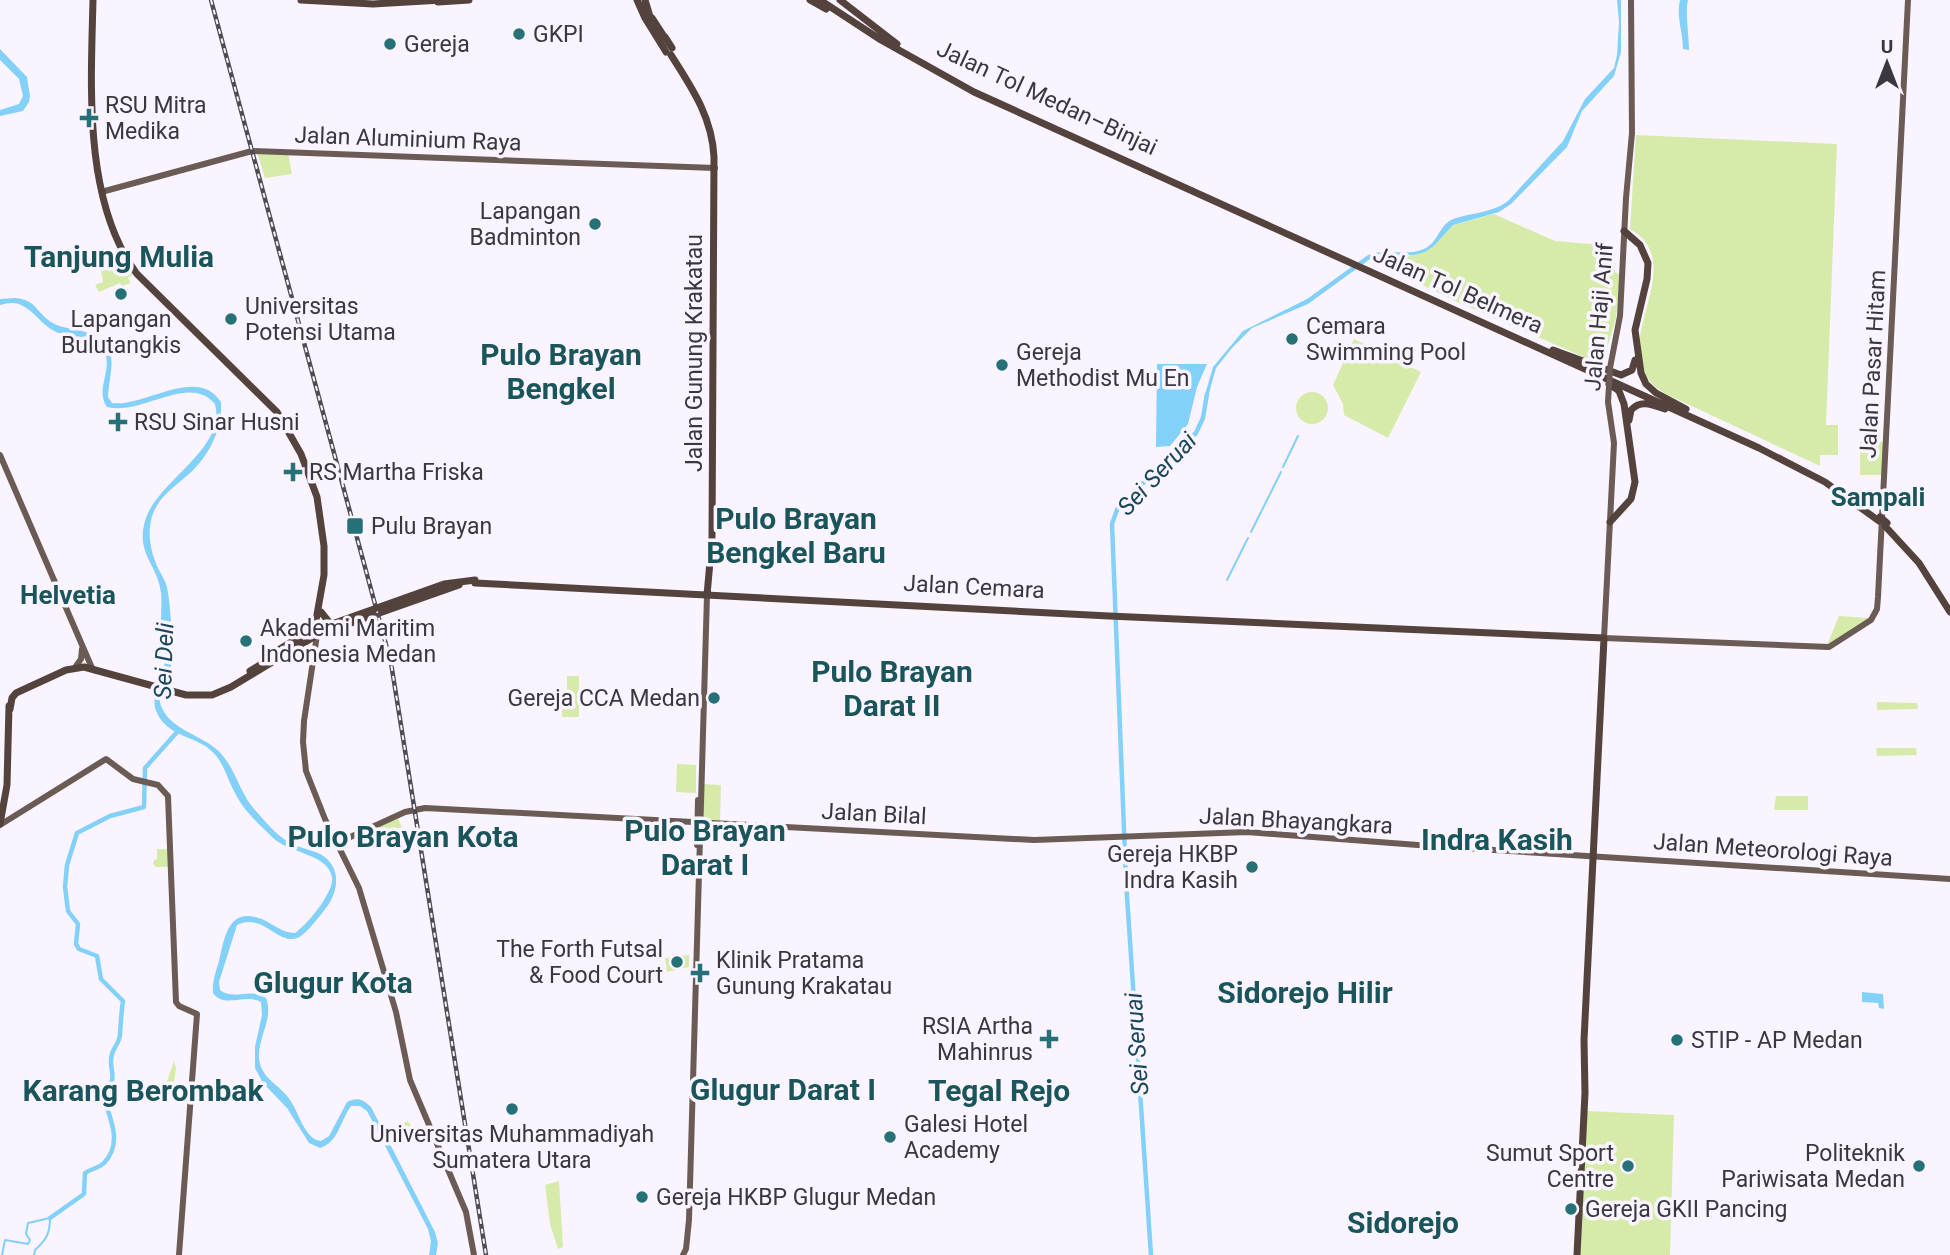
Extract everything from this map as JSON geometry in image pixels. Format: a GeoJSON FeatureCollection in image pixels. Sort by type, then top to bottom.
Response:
{"type":"FeatureCollection","features":[{"type":"Feature","properties":{"kind":"highway"},"geometry":{"type":"LineString","coordinates":[[94,0],[95,120],[104,191],[116,239],[137,274],[277,412],[301,454],[317,497],[324,538],[324,575],[316,633]]}},
{"type":"Feature","properties":{"kind":"highway"},"geometry":{"type":"LineString","coordinates":[[301,0],[373,4],[469,0]]}},
{"type":"Feature","properties":{"kind":"highway"},"geometry":{"type":"LineString","coordinates":[[390,4],[442,0]]}},
{"type":"Feature","properties":{"kind":"highway"},"geometry":{"type":"LineString","coordinates":[[631,0],[660,34]]}},
{"type":"Feature","properties":{"kind":"highway"},"geometry":{"type":"LineString","coordinates":[[810,0],[910,57]]}},
{"type":"Feature","properties":{"kind":"highway","name":"Jalan Tol Medan–Binjai"},"geometry":{"type":"LineString","coordinates":[[837,0],[891,40],[965,84],[1249,213]]}},
{"type":"Feature","properties":{"kind":"highway","name":"Jalan Tol Medan–Binjai"},"geometry":{"type":"LineString","coordinates":[[837,0],[910,57]]}},
{"type":"Feature","properties":{"kind":"highway"},"geometry":{"type":"LineString","coordinates":[[847,0],[891,40]]}},
{"type":"Feature","properties":{"kind":"highway"},"geometry":{"type":"LineString","coordinates":[[642,1],[647,16],[671,52],[707,117],[712,135],[714,166]]}},
{"type":"Feature","properties":{"kind":"highway"},"geometry":{"type":"LineString","coordinates":[[822,2],[881,40]]}},
{"type":"Feature","properties":{"kind":"highway"},"geometry":{"type":"LineString","coordinates":[[671,52],[703,112],[714,166]]}},
{"type":"Feature","properties":{"kind":"highway","name":"Jalan Tol Belmera"},"geometry":{"type":"LineString","coordinates":[[910,57],[974,92],[1353,262]]}},
{"type":"Feature","properties":{"kind":"highway","name":"Jalan Gunung Krakatau"},"geometry":{"type":"LineString","coordinates":[[706,594],[714,166]]}},
{"type":"Feature","properties":{"kind":"highway"},"geometry":{"type":"LineString","coordinates":[[104,191],[117,236],[140,275],[279,408],[295,435],[317,487],[326,531],[327,573],[316,633],[304,643],[249,673]]}},
{"type":"Feature","properties":{"kind":"highway","name":"Jalan Tol Belmera"},"geometry":{"type":"LineString","coordinates":[[1249,213],[1728,433],[1816,477],[1883,522],[1919,563],[1950,612]]}},
{"type":"Feature","properties":{"kind":"highway"},"geometry":{"type":"LineString","coordinates":[[1546,347],[1619,374],[1627,374],[1634,368],[1634,321],[1646,263],[1638,244],[1624,236]]}},
{"type":"Feature","properties":{"kind":"highway"},"geometry":{"type":"LineString","coordinates":[[1624,236],[1640,245],[1647,260],[1647,274],[1635,330],[1642,375],[1661,397],[1721,426]]}},
{"type":"Feature","properties":{"kind":"highway","name":"Jalan Tol Belmera"},"geometry":{"type":"LineString","coordinates":[[1363,267],[1721,426],[1808,468],[1843,489],[1883,522],[1925,565],[1950,604]]}},
{"type":"Feature","properties":{"kind":"highway"},"geometry":{"type":"LineString","coordinates":[[1524,341],[1610,384],[1621,395],[1630,439],[1634,488],[1629,502],[1609,526]]}},
{"type":"Feature","properties":{"kind":"highway"},"geometry":{"type":"LineString","coordinates":[[1609,526],[1633,500],[1636,491],[1637,476],[1629,420],[1630,412],[1635,406],[1653,405],[1728,433]]}},
{"type":"Feature","properties":{"kind":"highway"},"geometry":{"type":"LineString","coordinates":[[249,673],[329,625],[444,584],[476,582]]}},
{"type":"Feature","properties":{"kind":"highway","name":"Jalan Cemara"},"geometry":{"type":"LineString","coordinates":[[316,633],[405,599],[476,582],[1604,638]]}},
{"type":"Feature","properties":{"kind":"highway"},"geometry":{"type":"LineString","coordinates":[[321,612],[329,622]]}},
{"type":"Feature","properties":{"kind":"highway","name":"Jalan Cemara"},"geometry":{"type":"LineString","coordinates":[[316,633],[329,622],[354,617]]}},
{"type":"Feature","properties":{"kind":"highway"},"geometry":{"type":"LineString","coordinates":[[0,824],[7,785],[10,709],[15,695],[75,667],[90,666],[191,696],[212,695],[316,633]]}},
{"type":"Feature","properties":{"kind":"highway"},"geometry":{"type":"LineString","coordinates":[[1576,1255],[1604,638]]}},
{"type":"Feature","properties":{"kind":"highway"},"geometry":{"type":"LineString","coordinates":[[1576,1255],[1586,1107],[1584,1079]]}},
{"type":"Feature","properties":{"kind":"main road","name":"Jalan Haji Anif"},"geometry":{"type":"LineString","coordinates":[[1604,638],[1614,443],[1608,401],[1610,368],[1620,316],[1632,123],[1631,0]]}},
{"type":"Feature","properties":{"kind":"main road","name":"Jalan Pasar Hitam"},"geometry":{"type":"LineString","coordinates":[[1604,638],[1832,646],[1871,620],[1878,607],[1908,0]]}},
{"type":"Feature","properties":{"kind":"main road","name":"Jalan Aluminium Raya"},"geometry":{"type":"LineString","coordinates":[[104,191],[256,151],[714,166]]}},
{"type":"Feature","properties":{"kind":"main road"},"geometry":{"type":"LineString","coordinates":[[0,455],[90,666]]}},
{"type":"Feature","properties":{"kind":"main road","name":"Jalan Gunung Krakatau"},"geometry":{"type":"LineString","coordinates":[[684,1253],[689,1220],[706,594]]}},
{"type":"Feature","properties":{"kind":"main road"},"geometry":{"type":"LineString","coordinates":[[316,633],[304,721],[303,760],[314,800],[359,888],[410,1080],[432,1140],[468,1216],[473,1255]]}},
{"type":"Feature","properties":{"kind":"main road"},"geometry":{"type":"LineString","coordinates":[[75,667],[81,659],[81,645]]}},
{"type":"Feature","properties":{"kind":"main road"},"geometry":{"type":"LineString","coordinates":[[0,824],[103,760],[108,760],[129,777],[161,788],[169,799],[176,1002],[197,1014],[179,1255]]}},
{"type":"Feature","properties":{"kind":"main road","name":"Jalan Bilal"},"geometry":{"type":"LineString","coordinates":[[336,843],[416,809],[1028,839],[1126,836]]}},
{"type":"Feature","properties":{"kind":"main road","name":"Jalan Bhayangkara"},"geometry":{"type":"LineString","coordinates":[[1126,836],[1247,832],[1592,858]]}},
{"type":"Feature","properties":{"kind":"main road","name":"Jalan Meteorologi Raya"},"geometry":{"type":"LineString","coordinates":[[1592,858],[1950,879]]}},
{"type":"Feature","properties":{"kind":"main road"},"geometry":{"type":"LineString","coordinates":[[398,1032],[410,1094],[432,1140]]}},
{"type":"Feature","properties":{"kind":"green space"},"geometry":{"type":"Polygon","coordinates":[[[1636,135],[1837,144],[1826,425],[1838,425],[1838,455],[1820,455],[1820,466],[1668,395],[1649,381],[1641,364],[1639,345],[1652,284],[1653,265],[1649,248],[1641,237],[1630,229],[1636,135]]]}},
{"type":"Feature","properties":{"kind":"green space"},"geometry":{"type":"Polygon","coordinates":[[[257,152],[288,153],[292,174],[265,178],[257,152]]]}},
{"type":"Feature","properties":{"kind":"green space"},"geometry":{"type":"Polygon","coordinates":[[[1494,214],[1555,241],[1615,246],[1615,272],[1620,275],[1616,318],[1602,365],[1453,300],[1369,259],[1383,253],[1414,255],[1434,246],[1453,225],[1494,214]]]}},
{"type":"Feature","properties":{"kind":"green space"},"geometry":{"type":"Polygon","coordinates":[[[126,260],[135,273],[128,278],[131,283],[122,286],[120,283],[99,292],[95,285],[103,282],[100,264],[126,260]]]}},
{"type":"Feature","properties":{"kind":"green space"},"geometry":{"type":"Polygon","coordinates":[[[1354,339],[1421,372],[1388,438],[1344,415],[1343,404],[1333,385],[1354,339]]]}},
{"type":"Feature","properties":{"kind":"green space"},"geometry":{"type":"Polygon","coordinates":[[[1312,392],[1323,397],[1328,408],[1323,419],[1312,424],[1301,419],[1296,408],[1301,397],[1312,392]]]}},
{"type":"Feature","properties":{"kind":"green space"},"geometry":{"type":"Polygon","coordinates":[[[1860,442],[1883,442],[1883,475],[1860,475],[1860,442]]]}},
{"type":"Feature","properties":{"kind":"green space"},"geometry":{"type":"Polygon","coordinates":[[[1839,616],[1870,618],[1827,645],[1839,616]]]}},
{"type":"Feature","properties":{"kind":"green space"},"geometry":{"type":"Polygon","coordinates":[[[567,676],[579,676],[579,717],[562,717],[562,693],[567,693],[567,676]]]}},
{"type":"Feature","properties":{"kind":"green space"},"geometry":{"type":"Polygon","coordinates":[[[1877,702],[1917,703],[1918,709],[1877,710],[1877,702]]]}},
{"type":"Feature","properties":{"kind":"green space"},"geometry":{"type":"Polygon","coordinates":[[[1876,748],[1916,748],[1917,755],[1877,756],[1876,748]]]}},
{"type":"Feature","properties":{"kind":"green space"},"geometry":{"type":"Polygon","coordinates":[[[677,764],[696,765],[696,793],[676,792],[677,764]]]}},
{"type":"Feature","properties":{"kind":"green space"},"geometry":{"type":"Polygon","coordinates":[[[704,784],[721,785],[720,822],[704,820],[704,784]]]}},
{"type":"Feature","properties":{"kind":"green space"},"geometry":{"type":"Polygon","coordinates":[[[1776,796],[1808,796],[1808,810],[1776,810],[1776,796]]]}},
{"type":"Feature","properties":{"kind":"green space"},"geometry":{"type":"Polygon","coordinates":[[[397,816],[402,828],[377,839],[370,827],[397,816]]]}},
{"type":"Feature","properties":{"kind":"green space"},"geometry":{"type":"Polygon","coordinates":[[[157,849],[169,849],[170,867],[156,867],[153,864],[157,859],[157,849]]]}},
{"type":"Feature","properties":{"kind":"green space","name":"The Forth Futsal & Food Court"},"geometry":{"type":"Polygon","coordinates":[[[689,955],[689,967],[667,972],[665,958],[689,955]]]}},
{"type":"Feature","properties":{"kind":"green space"},"geometry":{"type":"Polygon","coordinates":[[[174,1061],[176,1068],[172,1095],[162,1096],[174,1061]]]}},
{"type":"Feature","properties":{"kind":"green space","name":"Sumut Sport Centre"},"geometry":{"type":"Polygon","coordinates":[[[1587,1111],[1674,1115],[1670,1255],[1579,1255],[1587,1111]]]}},
{"type":"Feature","properties":{"kind":"green space"},"geometry":{"type":"Polygon","coordinates":[[[408,1121],[414,1131],[397,1137],[393,1129],[408,1121]]]}},
{"type":"Feature","properties":{"kind":"green space"},"geometry":{"type":"Polygon","coordinates":[[[559,1181],[563,1247],[558,1249],[550,1224],[545,1185],[559,1181]]]}},
{"type":"Feature","properties":{"kind":"water"},"geometry":{"type":"Polygon","coordinates":[[[1617,0],[1621,0],[1621,52],[1614,76],[1582,111],[1567,147],[1511,204],[1499,212],[1453,225],[1425,252],[1414,255],[1377,254],[1308,304],[1252,328],[1216,368],[1208,397],[1204,398],[1213,367],[1243,331],[1307,299],[1368,255],[1381,252],[1421,250],[1431,245],[1451,220],[1495,208],[1508,201],[1563,141],[1585,99],[1614,68],[1619,22],[1617,0]]]}},
{"type":"Feature","properties":{"kind":"water"},"geometry":{"type":"Polygon","coordinates":[[[1680,0],[1688,0],[1689,50],[1683,49],[1680,0]]]}},
{"type":"Feature","properties":{"kind":"water"},"geometry":{"type":"Polygon","coordinates":[[[0,49],[27,77],[30,96],[23,111],[0,116],[0,110],[19,104],[23,96],[19,79],[0,60],[0,49]]]}},
{"type":"Feature","properties":{"kind":"water","name":"Sei Deli"},"geometry":{"type":"Polygon","coordinates":[[[16,298],[28,301],[55,324],[82,331],[104,342],[111,356],[108,397],[112,403],[125,403],[185,387],[199,387],[211,392],[221,402],[220,422],[209,450],[197,466],[161,500],[152,518],[151,548],[167,587],[173,651],[161,693],[161,706],[165,714],[178,726],[222,754],[249,803],[271,828],[290,843],[327,859],[335,872],[336,887],[326,908],[301,936],[286,938],[255,923],[237,925],[219,982],[220,990],[266,998],[268,1013],[259,1050],[260,1065],[267,1076],[286,1094],[302,1124],[315,1139],[321,1141],[329,1136],[347,1102],[360,1100],[371,1107],[435,1232],[438,1243],[436,1255],[429,1255],[431,1241],[428,1229],[367,1111],[360,1106],[351,1106],[331,1141],[320,1148],[309,1143],[287,1108],[263,1083],[255,1068],[255,1047],[262,1015],[261,1002],[249,999],[223,1000],[213,993],[228,929],[238,918],[255,917],[295,933],[325,899],[332,883],[329,869],[323,863],[279,843],[272,837],[242,805],[221,763],[213,753],[202,744],[167,726],[155,707],[154,701],[164,661],[161,596],[159,583],[145,549],[143,530],[153,504],[202,450],[211,435],[216,420],[215,404],[204,396],[192,393],[178,394],[135,406],[107,407],[103,387],[107,360],[102,347],[90,340],[56,332],[21,305],[0,305],[0,299],[16,298]]]}},
{"type":"Feature","properties":{"kind":"water"},"geometry":{"type":"Polygon","coordinates":[[[1157,364],[1207,364],[1197,387],[1188,424],[1170,446],[1156,447],[1157,364]]]}},
{"type":"Feature","properties":{"kind":"water"},"geometry":{"type":"Polygon","coordinates":[[[1862,992],[1883,994],[1884,1009],[1879,1008],[1878,1003],[1862,1002],[1862,992]]]}},
{"type":"Feature","properties":{"kind":"waterway","name":"Sei Seruai"},"geometry":{"type":"LineString","coordinates":[[1151,1255],[1126,881],[1112,524],[1118,507],[1196,433],[1203,418],[1207,394]]}},
{"type":"Feature","properties":{"kind":"waterway"},"geometry":{"type":"LineString","coordinates":[[1283,467],[1298,436]]}},
{"type":"Feature","properties":{"kind":"waterway"},"geometry":{"type":"LineString","coordinates":[[1251,532],[1281,472]]}},
{"type":"Feature","properties":{"kind":"waterway"},"geometry":{"type":"LineString","coordinates":[[1227,580],[1248,538]]}},
{"type":"Feature","properties":{"kind":"waterway"},"geometry":{"type":"LineString","coordinates":[[50,1218],[84,1194],[85,1173],[104,1163],[113,1147],[113,1129],[103,1095],[111,1083],[111,1060],[120,1037],[123,1001],[101,979],[97,956],[79,949],[76,944],[78,924],[68,911],[65,887],[67,865],[77,833],[110,816],[144,807],[145,768],[178,731]]}},
{"type":"Feature","properties":{"kind":"waterway"},"geometry":{"type":"LineString","coordinates":[[2,1255],[5,1240],[28,1244],[28,1223],[50,1218],[47,1236],[34,1255]]}},
{"type":"Feature","properties":{"kind":"railway"},"geometry":{"type":"LineString","coordinates":[[211,0],[391,663],[486,1255]]}},
{"type":"Feature","properties":{"kind":"place","name":"GKPI"},"geometry":{"type":"Point","coordinates":[519,34]}},
{"type":"Feature","properties":{"kind":"place","name":"Gereja"},"geometry":{"type":"Point","coordinates":[390,44]}},
{"type":"Feature","properties":{"kind":"place","name":"RSU Mitra Medika"},"geometry":{"type":"Point","coordinates":[89,118]}},
{"type":"Feature","properties":{"kind":"place","name":"Lapangan Badminton"},"geometry":{"type":"Point","coordinates":[595,224]}},
{"type":"Feature","properties":{"kind":"place","name":"Lapangan Bulutangkis"},"geometry":{"type":"Point","coordinates":[121,294]}},
{"type":"Feature","properties":{"kind":"place","name":"Universitas Potensi Utama"},"geometry":{"type":"Point","coordinates":[231,319]}},
{"type":"Feature","properties":{"kind":"place","name":"Cemara Swimming Pool"},"geometry":{"type":"Point","coordinates":[1292,339]}},
{"type":"Feature","properties":{"kind":"place","name":"Gereja Methodist Mu En"},"geometry":{"type":"Point","coordinates":[1002,365]}},
{"type":"Feature","properties":{"kind":"place","name":"RSU Sinar Husni"},"geometry":{"type":"Point","coordinates":[118,422]}},
{"type":"Feature","properties":{"kind":"place","name":"RS Martha Friska"},"geometry":{"type":"Point","coordinates":[293,472]}},
{"type":"Feature","properties":{"kind":"place","name":"Pulu Brayan"},"geometry":{"type":"Point","coordinates":[355,526]}},
{"type":"Feature","properties":{"kind":"place","name":"Akademi Maritim Indonesia Medan"},"geometry":{"type":"Point","coordinates":[246,641]}},
{"type":"Feature","properties":{"kind":"place","name":"Gereja CCA Medan"},"geometry":{"type":"Point","coordinates":[714,698]}},
{"type":"Feature","properties":{"kind":"place","name":"Gereja HKBP Indra Kasih"},"geometry":{"type":"Point","coordinates":[1252,867]}},
{"type":"Feature","properties":{"kind":"place","name":"The Forth Futsal & Food Court"},"geometry":{"type":"Point","coordinates":[677,962]}},
{"type":"Feature","properties":{"kind":"place","name":"Klinik Pratama Gunung Krakatau"},"geometry":{"type":"Point","coordinates":[700,973]}},
{"type":"Feature","properties":{"kind":"place","name":"RSIA Artha Mahinrus"},"geometry":{"type":"Point","coordinates":[1049,1039]}},
{"type":"Feature","properties":{"kind":"place","name":"STIP - AP Medan"},"geometry":{"type":"Point","coordinates":[1677,1040]}},
{"type":"Feature","properties":{"kind":"place","name":"Universitas Muhammadiyah Sumatera Utara"},"geometry":{"type":"Point","coordinates":[512,1109]}},
{"type":"Feature","properties":{"kind":"place","name":"Galesi Hotel Academy"},"geometry":{"type":"Point","coordinates":[890,1137]}},
{"type":"Feature","properties":{"kind":"place","name":"Sumut Sport Centre"},"geometry":{"type":"Point","coordinates":[1628,1166]}},
{"type":"Feature","properties":{"kind":"place","name":"Politeknik Pariwisata Medan"},"geometry":{"type":"Point","coordinates":[1919,1166]}},
{"type":"Feature","properties":{"kind":"place","name":"Gereja HKBP Glugur Medan"},"geometry":{"type":"Point","coordinates":[642,1197]}},
{"type":"Feature","properties":{"kind":"place","name":"Gereja GKII Pancing"},"geometry":{"type":"Point","coordinates":[1571,1209]}},
{"type":"Feature","properties":{"kind":"district","name":"Tanjung Mulia"},"geometry":{"type":"Point","coordinates":[119,256]}},
{"type":"Feature","properties":{"kind":"district","name":"Pulo Brayan Bengkel"},"geometry":{"type":"Point","coordinates":[561,371]}},
{"type":"Feature","properties":{"kind":"district","name":"Sampali"},"geometry":{"type":"Point","coordinates":[1878,497]}},
{"type":"Feature","properties":{"kind":"district","name":"Pulo Brayan Bengkel Baru"},"geometry":{"type":"Point","coordinates":[796,535]}},
{"type":"Feature","properties":{"kind":"district","name":"Helvetia"},"geometry":{"type":"Point","coordinates":[68,595]}},
{"type":"Feature","properties":{"kind":"district","name":"Pulo Brayan Darat II"},"geometry":{"type":"Point","coordinates":[892,688]}},
{"type":"Feature","properties":{"kind":"district","name":"Pulo Brayan Kota"},"geometry":{"type":"Point","coordinates":[403,836]}},
{"type":"Feature","properties":{"kind":"district","name":"Indra Kasih"},"geometry":{"type":"Point","coordinates":[1497,839]}},
{"type":"Feature","properties":{"kind":"district","name":"Pulo Brayan Darat I"},"geometry":{"type":"Point","coordinates":[705,847]}},
{"type":"Feature","properties":{"kind":"district","name":"Glugur Kota"},"geometry":{"type":"Point","coordinates":[333,982]}},
{"type":"Feature","properties":{"kind":"district","name":"Sidorejo Hilir"},"geometry":{"type":"Point","coordinates":[1305,992]}},
{"type":"Feature","properties":{"kind":"district","name":"Glugur Darat I"},"geometry":{"type":"Point","coordinates":[783,1089]}},
{"type":"Feature","properties":{"kind":"district","name":"Karang Berombak"},"geometry":{"type":"Point","coordinates":[143,1090]}},
{"type":"Feature","properties":{"kind":"district","name":"Tegal Rejo"},"geometry":{"type":"Point","coordinates":[999,1090]}},
{"type":"Feature","properties":{"kind":"district","name":"Sidorejo"},"geometry":{"type":"Point","coordinates":[1403,1222]}}]}
